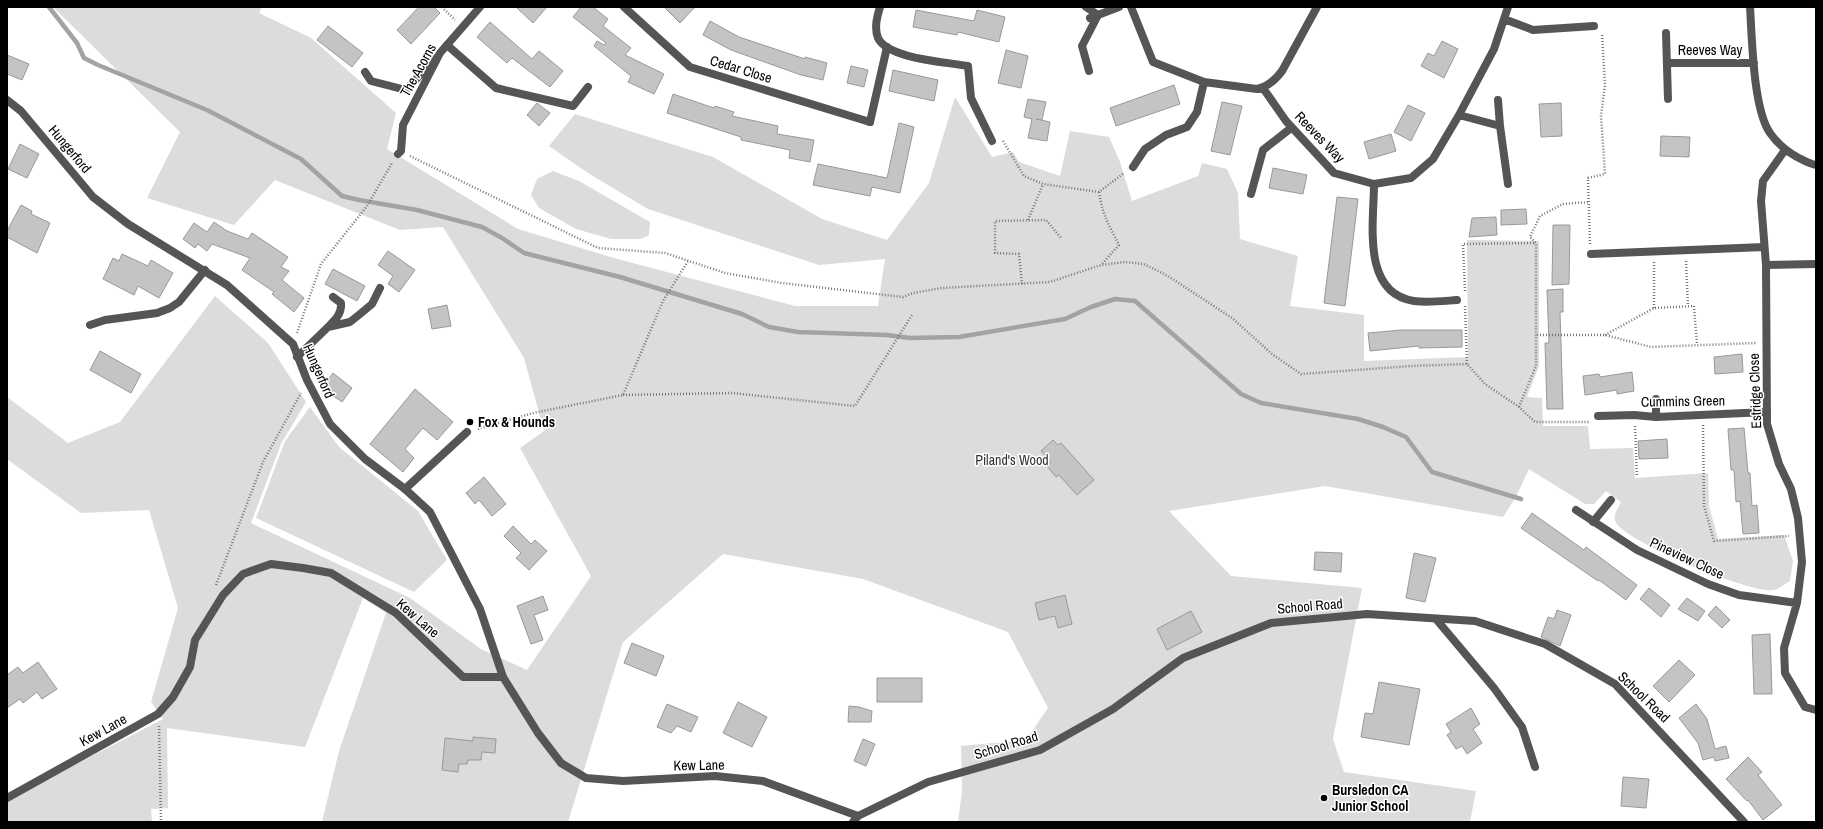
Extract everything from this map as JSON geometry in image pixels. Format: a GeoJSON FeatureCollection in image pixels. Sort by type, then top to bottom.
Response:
{"type":"FeatureCollection","features":[{"type":"Feature","properties":{"kind":"street","name":"The Acorns"},"geometry":{"type":"LineString","coordinates":[[399,153],[403,125],[440,53],[480,7]]}},
{"type":"Feature","properties":{"kind":"street","name":"Cedar Close"},"geometry":{"type":"LineString","coordinates":[[624,7],[690,67],[870,122],[887,48]]}},
{"type":"Feature","properties":{"kind":"street"},"geometry":{"type":"LineString","coordinates":[[880,7],[876,31],[879,39],[887,48],[895,52],[915,57],[968,66],[971,98],[992,141]]}},
{"type":"Feature","properties":{"kind":"street"},"geometry":{"type":"LineString","coordinates":[[1086,7],[1098,15]]}},
{"type":"Feature","properties":{"kind":"street"},"geometry":{"type":"LineString","coordinates":[[1090,18],[1119,7]]}},
{"type":"Feature","properties":{"kind":"street"},"geometry":{"type":"LineString","coordinates":[[1131,7],[1153,62],[1204,82],[1257,89],[1263,88],[1277,78],[1287,63],[1317,7]]}},
{"type":"Feature","properties":{"kind":"street","name":"Reeves Way"},"geometry":{"type":"LineString","coordinates":[[1263,88],[1291,128],[1334,173],[1374,184],[1411,178],[1433,159],[1459,115],[1494,49],[1508,7]]}},
{"type":"Feature","properties":{"kind":"street","name":"Reeves Way"},"geometry":{"type":"LineString","coordinates":[[1750,7],[1754,63],[1760,109],[1769,132],[1785,150],[1810,164],[1816,165]]}},
{"type":"Feature","properties":{"kind":"street"},"geometry":{"type":"LineString","coordinates":[[1089,71],[1082,46],[1098,15]]}},
{"type":"Feature","properties":{"kind":"street"},"geometry":{"type":"LineString","coordinates":[[1504,18],[1533,30],[1594,26]]}},
{"type":"Feature","properties":{"kind":"street","name":"Reeves Way"},"geometry":{"type":"LineString","coordinates":[[1666,33],[1668,99]]}},
{"type":"Feature","properties":{"kind":"street"},"geometry":{"type":"LineString","coordinates":[[447,45],[496,88],[573,106],[588,87]]}},
{"type":"Feature","properties":{"kind":"street"},"geometry":{"type":"LineString","coordinates":[[365,72],[371,81],[406,90],[440,53]]}},
{"type":"Feature","properties":{"kind":"street","name":"Reeves Way"},"geometry":{"type":"LineString","coordinates":[[1667,63],[1754,63]]}},
{"type":"Feature","properties":{"kind":"street"},"geometry":{"type":"LineString","coordinates":[[1133,166],[1145,149],[1166,135],[1187,127],[1197,112],[1204,82]]}},
{"type":"Feature","properties":{"kind":"street","name":"Hungerford"},"geometry":{"type":"LineString","coordinates":[[7,100],[21,111],[93,197],[128,224],[227,285],[293,344],[297,358],[307,380],[330,424],[365,460],[405,489],[430,512],[480,609],[503,677]]}},
{"type":"Feature","properties":{"kind":"street"},"geometry":{"type":"LineString","coordinates":[[1498,100],[1508,184]]}},
{"type":"Feature","properties":{"kind":"street"},"geometry":{"type":"LineString","coordinates":[[1459,115],[1500,126]]}},
{"type":"Feature","properties":{"kind":"street"},"geometry":{"type":"LineString","coordinates":[[1251,194],[1263,150],[1291,128]]}},
{"type":"Feature","properties":{"kind":"street","name":"Estridge Close"},"geometry":{"type":"LineString","coordinates":[[1785,150],[1763,181],[1761,201],[1766,265],[1767,424],[1778,464],[1791,489],[1798,518],[1802,562],[1797,603],[1784,648],[1785,673],[1805,708],[1816,710]]}},
{"type":"Feature","properties":{"kind":"street"},"geometry":{"type":"LineString","coordinates":[[1374,184],[1375,264],[1379,277],[1383,283],[1397,296],[1414,301],[1457,300]]}},
{"type":"Feature","properties":{"kind":"street"},"geometry":{"type":"LineString","coordinates":[[1591,254],[1654,253],[1686,250],[1764,247]]}},
{"type":"Feature","properties":{"kind":"street"},"geometry":{"type":"LineString","coordinates":[[1766,265],[1816,264]]}},
{"type":"Feature","properties":{"kind":"street"},"geometry":{"type":"LineString","coordinates":[[90,325],[105,320],[158,313],[170,308],[179,302],[204,270]]}},
{"type":"Feature","properties":{"kind":"street"},"geometry":{"type":"LineString","coordinates":[[328,327],[350,322],[372,304],[380,288]]}},
{"type":"Feature","properties":{"kind":"street"},"geometry":{"type":"LineString","coordinates":[[297,358],[340,314],[340,303],[333,297]]}},
{"type":"Feature","properties":{"kind":"street"},"geometry":{"type":"LineString","coordinates":[[1656,400],[1656,417]]}},
{"type":"Feature","properties":{"kind":"street","name":"Cummins Green"},"geometry":{"type":"LineString","coordinates":[[1598,416],[1634,415],[1656,417],[1767,412]]}},
{"type":"Feature","properties":{"kind":"street"},"geometry":{"type":"LineString","coordinates":[[405,489],[468,432]]}},
{"type":"Feature","properties":{"kind":"street"},"geometry":{"type":"LineString","coordinates":[[1593,522],[1611,500]]}},
{"type":"Feature","properties":{"kind":"street","name":"Pineview Close"},"geometry":{"type":"LineString","coordinates":[[1576,510],[1637,550],[1708,584],[1739,595],[1797,603]]}},
{"type":"Feature","properties":{"kind":"street","name":"Kew Lane"},"geometry":{"type":"LineString","coordinates":[[7,798],[158,714],[173,697],[190,667],[195,640],[223,595],[243,574],[271,564],[331,573],[396,613],[463,677],[503,677],[538,733],[561,763],[586,778],[623,781],[715,776],[763,781],[856,819]]}},
{"type":"Feature","properties":{"kind":"street","name":"School Road"},"geometry":{"type":"LineString","coordinates":[[856,819],[928,782],[1040,750],[1113,709],[1183,658],[1271,623],[1367,614],[1475,622],[1545,644],[1615,684],[1744,822]]}},
{"type":"Feature","properties":{"kind":"street"},"geometry":{"type":"LineString","coordinates":[[1436,619],[1494,688],[1522,727],[1534,767]]}},
{"type":"Feature","properties":{"kind":"path"},"geometry":{"type":"LineString","coordinates":[[442,7],[462,28]]}},
{"type":"Feature","properties":{"kind":"path"},"geometry":{"type":"LineString","coordinates":[[1591,254],[1588,178],[1605,174],[1601,116],[1605,85],[1602,24],[1594,26]]}},
{"type":"Feature","properties":{"kind":"path"},"geometry":{"type":"LineString","coordinates":[[992,141],[1002,139],[1024,176],[1043,184],[1099,192],[1133,166]]}},
{"type":"Feature","properties":{"kind":"path"},"geometry":{"type":"LineString","coordinates":[[293,344],[321,264],[367,206],[399,153],[598,248],[665,253],[725,273],[775,282],[903,297],[913,293],[942,288],[1050,282],[1101,265],[1125,262],[1144,264],[1168,276],[1232,318],[1272,354],[1300,374],[1411,366],[1467,364]]}},
{"type":"Feature","properties":{"kind":"path"},"geometry":{"type":"LineString","coordinates":[[1028,220],[1043,184]]}},
{"type":"Feature","properties":{"kind":"path"},"geometry":{"type":"LineString","coordinates":[[1099,192],[1102,211],[1110,230],[1119,245],[1101,265]]}},
{"type":"Feature","properties":{"kind":"path"},"geometry":{"type":"LineString","coordinates":[[1518,407],[1536,366],[1536,243],[1530,237],[1540,216],[1563,204],[1589,202]]}},
{"type":"Feature","properties":{"kind":"path"},"geometry":{"type":"LineString","coordinates":[[1022,284],[1019,254],[995,253],[995,221],[1046,220],[1062,239]]}},
{"type":"Feature","properties":{"kind":"path"},"geometry":{"type":"LineString","coordinates":[[1536,243],[1462,244],[1467,364],[1485,384],[1518,407],[1535,422],[1591,422],[1598,416]]}},
{"type":"Feature","properties":{"kind":"path"},"geometry":{"type":"LineString","coordinates":[[1686,250],[1688,306]]}},
{"type":"Feature","properties":{"kind":"path"},"geometry":{"type":"LineString","coordinates":[[1654,253],[1654,308]]}},
{"type":"Feature","properties":{"kind":"path"},"geometry":{"type":"LineString","coordinates":[[623,395],[663,300],[688,261]]}},
{"type":"Feature","properties":{"kind":"path"},"geometry":{"type":"LineString","coordinates":[[1457,300],[1465,302]]}},
{"type":"Feature","properties":{"kind":"path"},"geometry":{"type":"LineString","coordinates":[[1605,335],[1654,308],[1694,306],[1697,345]]}},
{"type":"Feature","properties":{"kind":"path"},"geometry":{"type":"LineString","coordinates":[[468,432],[533,413],[623,395],[732,392],[856,406],[912,315]]}},
{"type":"Feature","properties":{"kind":"path"},"geometry":{"type":"LineString","coordinates":[[1537,335],[1605,335],[1651,347],[1766,342]]}},
{"type":"Feature","properties":{"kind":"path"},"geometry":{"type":"LineString","coordinates":[[215,588],[263,462],[294,408],[307,380]]}},
{"type":"Feature","properties":{"kind":"path"},"geometry":{"type":"LineString","coordinates":[[1634,415],[1637,477]]}},
{"type":"Feature","properties":{"kind":"path"},"geometry":{"type":"LineString","coordinates":[[1702,415],[1704,506],[1714,541],[1800,535]]}},
{"type":"Feature","properties":{"kind":"path"},"geometry":{"type":"LineString","coordinates":[[158,714],[161,822]]}},
{"type":"Feature","properties":{"kind":"green space","name":"Piland's Wood"},"geometry":{"type":"Polygon","coordinates":[[[53,7],[262,7],[259,13],[311,38],[396,113],[387,149],[518,229],[614,258],[795,306],[878,306],[885,259],[819,265],[648,209],[588,173],[549,146],[575,114],[713,157],[822,219],[887,240],[929,183],[955,97],[992,157],[1013,152],[1019,162],[1060,176],[1070,131],[1109,137],[1120,162],[1132,201],[1198,176],[1202,163],[1227,169],[1238,193],[1240,239],[1298,256],[1290,306],[1364,315],[1364,361],[1468,357],[1467,240],[1539,241],[1539,366],[1527,397],[1542,398],[1543,426],[1588,426],[1590,449],[1633,448],[1635,478],[1708,473],[1709,506],[1718,539],[1784,535],[1793,561],[1790,581],[1774,590],[1762,589],[1742,584],[1692,566],[1643,543],[1626,532],[1615,521],[1615,515],[1621,502],[1606,491],[1594,504],[1585,504],[1529,469],[1516,497],[1503,517],[1325,486],[1169,511],[1231,576],[1362,588],[1333,739],[1344,772],[1476,791],[1470,822],[958,822],[962,791],[961,746],[1026,740],[1048,708],[1008,632],[863,579],[723,554],[623,642],[568,822],[322,822],[339,751],[386,613],[363,598],[305,747],[167,728],[168,808],[151,809],[152,822],[7,822],[7,800],[163,719],[151,702],[178,608],[149,510],[81,513],[7,459],[7,397],[68,443],[120,422],[215,296],[268,343],[306,402],[281,444],[251,523],[410,598],[481,649],[527,670],[591,576],[520,448],[544,431],[524,358],[443,227],[400,230],[275,180],[234,225],[147,198],[180,132],[53,7]]]}},
{"type":"Feature","properties":{"kind":"green space"},"geometry":{"type":"Polygon","coordinates":[[[553,171],[579,181],[650,222],[649,235],[641,239],[611,239],[576,229],[539,208],[531,195],[537,179],[553,171]]]}},
{"type":"Feature","properties":{"kind":"green space"},"geometry":{"type":"Polygon","coordinates":[[[310,407],[339,447],[418,511],[447,560],[414,592],[256,518],[285,441],[310,407]]]}},
{"type":"Feature","properties":{"kind":"building"},"geometry":{"type":"Polygon","coordinates":[[[419,7],[434,7],[440,13],[411,44],[397,30],[419,7]]]}},
{"type":"Feature","properties":{"kind":"building"},"geometry":{"type":"Polygon","coordinates":[[[516,7],[547,7],[533,23],[516,7]]]}},
{"type":"Feature","properties":{"kind":"building"},"geometry":{"type":"Polygon","coordinates":[[[581,7],[593,7],[608,19],[603,26],[631,48],[625,55],[664,74],[654,94],[628,82],[631,76],[594,46],[597,41],[604,45],[606,43],[573,17],[581,7]]]}},
{"type":"Feature","properties":{"kind":"building"},"geometry":{"type":"Polygon","coordinates":[[[664,7],[695,7],[680,23],[664,7]]]}},
{"type":"Feature","properties":{"kind":"building"},"geometry":{"type":"Polygon","coordinates":[[[916,10],[974,21],[977,10],[1005,17],[999,42],[958,32],[957,35],[913,27],[916,10]]]}},
{"type":"Feature","properties":{"kind":"building"},"geometry":{"type":"Polygon","coordinates":[[[710,21],[739,37],[805,59],[805,57],[827,63],[823,80],[801,75],[731,50],[703,35],[710,21]]]}},
{"type":"Feature","properties":{"kind":"building"},"geometry":{"type":"Polygon","coordinates":[[[490,22],[532,59],[539,51],[563,71],[550,87],[512,58],[507,63],[477,37],[490,22]]]}},
{"type":"Feature","properties":{"kind":"building"},"geometry":{"type":"Polygon","coordinates":[[[328,26],[363,53],[352,67],[317,40],[328,26]]]}},
{"type":"Feature","properties":{"kind":"building"},"geometry":{"type":"Polygon","coordinates":[[[1442,41],[1458,49],[1444,78],[1421,66],[1428,53],[1434,56],[1442,41]]]}},
{"type":"Feature","properties":{"kind":"building"},"geometry":{"type":"Polygon","coordinates":[[[1006,50],[1028,56],[1021,88],[998,83],[1006,50]]]}},
{"type":"Feature","properties":{"kind":"building"},"geometry":{"type":"Polygon","coordinates":[[[7,55],[29,64],[22,80],[7,74],[7,55]]]}},
{"type":"Feature","properties":{"kind":"building"},"geometry":{"type":"Polygon","coordinates":[[[851,66],[868,70],[864,87],[847,83],[851,66]]]}},
{"type":"Feature","properties":{"kind":"building"},"geometry":{"type":"Polygon","coordinates":[[[893,70],[938,80],[934,101],[889,91],[893,70]]]}},
{"type":"Feature","properties":{"kind":"building"},"geometry":{"type":"Polygon","coordinates":[[[1174,85],[1180,104],[1116,126],[1110,108],[1174,85]]]}},
{"type":"Feature","properties":{"kind":"building"},"geometry":{"type":"Polygon","coordinates":[[[673,94],[714,108],[715,106],[734,112],[732,116],[778,126],[777,134],[814,140],[810,162],[789,158],[790,150],[741,140],[741,137],[667,113],[673,94]]]}},
{"type":"Feature","properties":{"kind":"building"},"geometry":{"type":"Polygon","coordinates":[[[1028,99],[1046,102],[1042,120],[1036,119],[1050,122],[1047,141],[1028,138],[1032,119],[1024,117],[1028,99]]]}},
{"type":"Feature","properties":{"kind":"building"},"geometry":{"type":"Polygon","coordinates":[[[1222,102],[1242,106],[1230,155],[1211,151],[1222,102]]]}},
{"type":"Feature","properties":{"kind":"building"},"geometry":{"type":"Polygon","coordinates":[[[537,103],[550,113],[539,126],[527,115],[537,103]]]}},
{"type":"Feature","properties":{"kind":"building"},"geometry":{"type":"Polygon","coordinates":[[[1561,103],[1562,136],[1541,137],[1539,104],[1561,103]]]}},
{"type":"Feature","properties":{"kind":"building"},"geometry":{"type":"Polygon","coordinates":[[[1408,105],[1425,113],[1411,141],[1394,132],[1408,105]]]}},
{"type":"Feature","properties":{"kind":"building"},"geometry":{"type":"Polygon","coordinates":[[[899,123],[914,127],[900,193],[872,187],[870,196],[813,185],[818,164],[887,178],[899,123]]]}},
{"type":"Feature","properties":{"kind":"building"},"geometry":{"type":"Polygon","coordinates":[[[1391,134],[1396,151],[1369,159],[1364,142],[1391,134]]]}},
{"type":"Feature","properties":{"kind":"building"},"geometry":{"type":"Polygon","coordinates":[[[1661,136],[1690,137],[1689,157],[1660,156],[1661,136]]]}},
{"type":"Feature","properties":{"kind":"building"},"geometry":{"type":"Polygon","coordinates":[[[20,144],[39,154],[27,178],[8,169],[20,144]]]}},
{"type":"Feature","properties":{"kind":"building"},"geometry":{"type":"Polygon","coordinates":[[[1273,168],[1307,175],[1303,194],[1269,188],[1273,168]]]}},
{"type":"Feature","properties":{"kind":"building"},"geometry":{"type":"Polygon","coordinates":[[[1337,197],[1358,199],[1345,306],[1324,303],[1337,197]]]}},
{"type":"Feature","properties":{"kind":"building"},"geometry":{"type":"Polygon","coordinates":[[[21,205],[32,211],[31,214],[50,223],[37,253],[7,237],[7,231],[21,205]]]}},
{"type":"Feature","properties":{"kind":"building"},"geometry":{"type":"Polygon","coordinates":[[[1526,209],[1527,224],[1501,225],[1501,210],[1526,209]]]}},
{"type":"Feature","properties":{"kind":"building"},"geometry":{"type":"Polygon","coordinates":[[[1496,217],[1497,235],[1469,237],[1472,218],[1496,217]]]}},
{"type":"Feature","properties":{"kind":"building"},"geometry":{"type":"Polygon","coordinates":[[[214,222],[227,231],[248,239],[252,233],[288,257],[281,267],[289,271],[282,280],[304,298],[294,312],[272,294],[274,292],[242,270],[250,258],[212,244],[207,251],[198,244],[195,248],[183,239],[194,223],[207,232],[214,222]]]}},
{"type":"Feature","properties":{"kind":"building"},"geometry":{"type":"Polygon","coordinates":[[[1553,225],[1570,225],[1569,284],[1552,285],[1553,225]]]}},
{"type":"Feature","properties":{"kind":"building"},"geometry":{"type":"Polygon","coordinates":[[[388,251],[415,270],[399,292],[388,284],[393,276],[378,265],[388,251]]]}},
{"type":"Feature","properties":{"kind":"building"},"geometry":{"type":"Polygon","coordinates":[[[122,254],[148,266],[151,260],[173,273],[159,298],[138,286],[134,295],[103,279],[113,258],[119,261],[122,254]]]}},
{"type":"Feature","properties":{"kind":"building"},"geometry":{"type":"Polygon","coordinates":[[[333,269],[365,286],[357,301],[325,284],[333,269]]]}},
{"type":"Feature","properties":{"kind":"building"},"geometry":{"type":"Polygon","coordinates":[[[1563,289],[1563,312],[1560,312],[1563,409],[1547,409],[1545,343],[1549,343],[1547,290],[1563,289]]]}},
{"type":"Feature","properties":{"kind":"building"},"geometry":{"type":"Polygon","coordinates":[[[447,305],[451,326],[432,329],[428,309],[447,305]]]}},
{"type":"Feature","properties":{"kind":"building"},"geometry":{"type":"Polygon","coordinates":[[[1401,330],[1462,330],[1462,347],[1419,348],[1419,346],[1370,351],[1368,333],[1401,330]]]}},
{"type":"Feature","properties":{"kind":"building"},"geometry":{"type":"Polygon","coordinates":[[[100,351],[141,374],[131,393],[90,370],[100,351]]]}},
{"type":"Feature","properties":{"kind":"building"},"geometry":{"type":"Polygon","coordinates":[[[1742,354],[1743,372],[1715,374],[1714,357],[1742,354]]]}},
{"type":"Feature","properties":{"kind":"building"},"geometry":{"type":"Polygon","coordinates":[[[1632,372],[1634,391],[1617,394],[1617,390],[1585,395],[1583,376],[1599,374],[1600,377],[1632,372]]]}},
{"type":"Feature","properties":{"kind":"building"},"geometry":{"type":"Polygon","coordinates":[[[333,373],[352,388],[342,402],[322,388],[333,373]]]}},
{"type":"Feature","properties":{"kind":"building"},"geometry":{"type":"Polygon","coordinates":[[[415,389],[453,422],[437,440],[423,428],[405,449],[414,458],[403,472],[370,444],[415,389]]]}},
{"type":"Feature","properties":{"kind":"building"},"geometry":{"type":"Polygon","coordinates":[[[1744,428],[1748,473],[1750,473],[1752,506],[1757,505],[1759,533],[1743,534],[1740,501],[1736,502],[1734,470],[1731,470],[1728,429],[1744,428]]]}},
{"type":"Feature","properties":{"kind":"building"},"geometry":{"type":"Polygon","coordinates":[[[1667,439],[1668,458],[1639,459],[1638,441],[1667,439]]]}},
{"type":"Feature","properties":{"kind":"building"},"geometry":{"type":"Polygon","coordinates":[[[1053,440],[1058,445],[1061,443],[1094,480],[1077,495],[1059,475],[1056,477],[1047,466],[1051,462],[1041,451],[1053,440]]]}},
{"type":"Feature","properties":{"kind":"building"},"geometry":{"type":"Polygon","coordinates":[[[484,477],[506,504],[492,516],[479,500],[475,504],[466,493],[484,477]]]}},
{"type":"Feature","properties":{"kind":"building"},"geometry":{"type":"Polygon","coordinates":[[[1532,513],[1584,550],[1586,547],[1637,585],[1626,600],[1599,580],[1598,581],[1521,528],[1532,513]]]}},
{"type":"Feature","properties":{"kind":"building"},"geometry":{"type":"Polygon","coordinates":[[[513,526],[531,544],[535,540],[547,551],[529,570],[516,558],[521,553],[504,536],[513,526]]]}},
{"type":"Feature","properties":{"kind":"building"},"geometry":{"type":"Polygon","coordinates":[[[1315,552],[1342,553],[1341,572],[1314,570],[1315,552]]]}},
{"type":"Feature","properties":{"kind":"building"},"geometry":{"type":"Polygon","coordinates":[[[1414,553],[1436,558],[1425,602],[1406,598],[1414,553]]]}},
{"type":"Feature","properties":{"kind":"building"},"geometry":{"type":"Polygon","coordinates":[[[1649,588],[1670,605],[1661,617],[1640,599],[1649,588]]]}},
{"type":"Feature","properties":{"kind":"building"},"geometry":{"type":"Polygon","coordinates":[[[1065,595],[1072,624],[1058,628],[1055,616],[1039,620],[1035,603],[1065,595]]]}},
{"type":"Feature","properties":{"kind":"building"},"geometry":{"type":"Polygon","coordinates":[[[543,596],[548,610],[534,615],[543,640],[531,644],[517,606],[543,596]]]}},
{"type":"Feature","properties":{"kind":"building"},"geometry":{"type":"Polygon","coordinates":[[[1687,598],[1705,611],[1698,621],[1678,609],[1687,598]]]}},
{"type":"Feature","properties":{"kind":"building"},"geometry":{"type":"Polygon","coordinates":[[[1716,606],[1730,620],[1722,628],[1708,615],[1716,606]]]}},
{"type":"Feature","properties":{"kind":"building"},"geometry":{"type":"Polygon","coordinates":[[[1557,610],[1571,615],[1560,646],[1541,637],[1548,617],[1554,619],[1557,610]]]}},
{"type":"Feature","properties":{"kind":"building"},"geometry":{"type":"Polygon","coordinates":[[[1191,611],[1202,632],[1167,650],[1157,629],[1191,611]]]}},
{"type":"Feature","properties":{"kind":"building"},"geometry":{"type":"Polygon","coordinates":[[[1770,634],[1772,694],[1754,694],[1752,635],[1770,634]]]}},
{"type":"Feature","properties":{"kind":"building"},"geometry":{"type":"Polygon","coordinates":[[[632,643],[664,656],[656,676],[624,663],[632,643]]]}},
{"type":"Feature","properties":{"kind":"building"},"geometry":{"type":"Polygon","coordinates":[[[1679,660],[1695,675],[1669,702],[1653,686],[1679,660]]]}},
{"type":"Feature","properties":{"kind":"building"},"geometry":{"type":"Polygon","coordinates":[[[38,662],[57,689],[42,699],[37,692],[23,703],[20,699],[7,708],[7,675],[18,667],[23,673],[38,662]]]}},
{"type":"Feature","properties":{"kind":"building"},"geometry":{"type":"Polygon","coordinates":[[[877,678],[922,678],[922,702],[877,702],[877,678]]]}},
{"type":"Feature","properties":{"kind":"building"},"geometry":{"type":"Polygon","coordinates":[[[1379,682],[1420,689],[1409,745],[1361,737],[1365,713],[1373,714],[1379,682]]]}},
{"type":"Feature","properties":{"kind":"building"},"geometry":{"type":"Polygon","coordinates":[[[738,702],[767,717],[752,747],[723,733],[738,702]]]}},
{"type":"Feature","properties":{"kind":"building"},"geometry":{"type":"Polygon","coordinates":[[[667,704],[698,717],[691,732],[677,726],[671,733],[657,727],[667,704]]]}},
{"type":"Feature","properties":{"kind":"building"},"geometry":{"type":"Polygon","coordinates":[[[1696,704],[1707,719],[1715,749],[1726,746],[1729,758],[1715,761],[1714,757],[1703,760],[1698,743],[1679,718],[1696,704]]]}},
{"type":"Feature","properties":{"kind":"building"},"geometry":{"type":"Polygon","coordinates":[[[849,706],[872,711],[871,722],[848,722],[849,706]]]}},
{"type":"Feature","properties":{"kind":"building"},"geometry":{"type":"Polygon","coordinates":[[[1471,708],[1480,724],[1473,729],[1482,743],[1467,754],[1462,746],[1456,749],[1447,735],[1451,732],[1446,724],[1471,708]]]}},
{"type":"Feature","properties":{"kind":"building"},"geometry":{"type":"Polygon","coordinates":[[[473,737],[496,739],[495,753],[482,752],[481,760],[468,760],[467,764],[459,764],[458,772],[442,770],[445,738],[473,741],[473,737]]]}},
{"type":"Feature","properties":{"kind":"building"},"geometry":{"type":"Polygon","coordinates":[[[863,739],[875,744],[866,766],[854,761],[863,739]]]}},
{"type":"Feature","properties":{"kind":"building"},"geometry":{"type":"Polygon","coordinates":[[[1748,757],[1762,772],[1758,775],[1782,805],[1763,820],[1748,800],[1747,801],[1726,779],[1748,757]]]}},
{"type":"Feature","properties":{"kind":"building"},"geometry":{"type":"Polygon","coordinates":[[[1623,777],[1649,779],[1646,808],[1621,806],[1623,777]]]}},
{"type":"Feature","properties":{"kind":"waterway"},"geometry":{"type":"LineString","coordinates":[[49,7],[77,43],[84,58],[207,110],[301,159],[342,196],[417,210],[482,227],[524,253],[620,277],[742,314],[769,327],[798,332],[887,335],[910,338],[959,337],[1065,319],[1091,307],[1115,299],[1135,301],[1241,394],[1261,403],[1358,419],[1383,427],[1406,437],[1432,472],[1521,499]]}},
{"type":"Feature","properties":{"kind":"place","name":"Fox & Hounds"},"geometry":{"type":"Point","coordinates":[470,422]}},
{"type":"Feature","properties":{"kind":"place","name":"Bursledon CA Junior School"},"geometry":{"type":"Point","coordinates":[1324,798]}}]}
